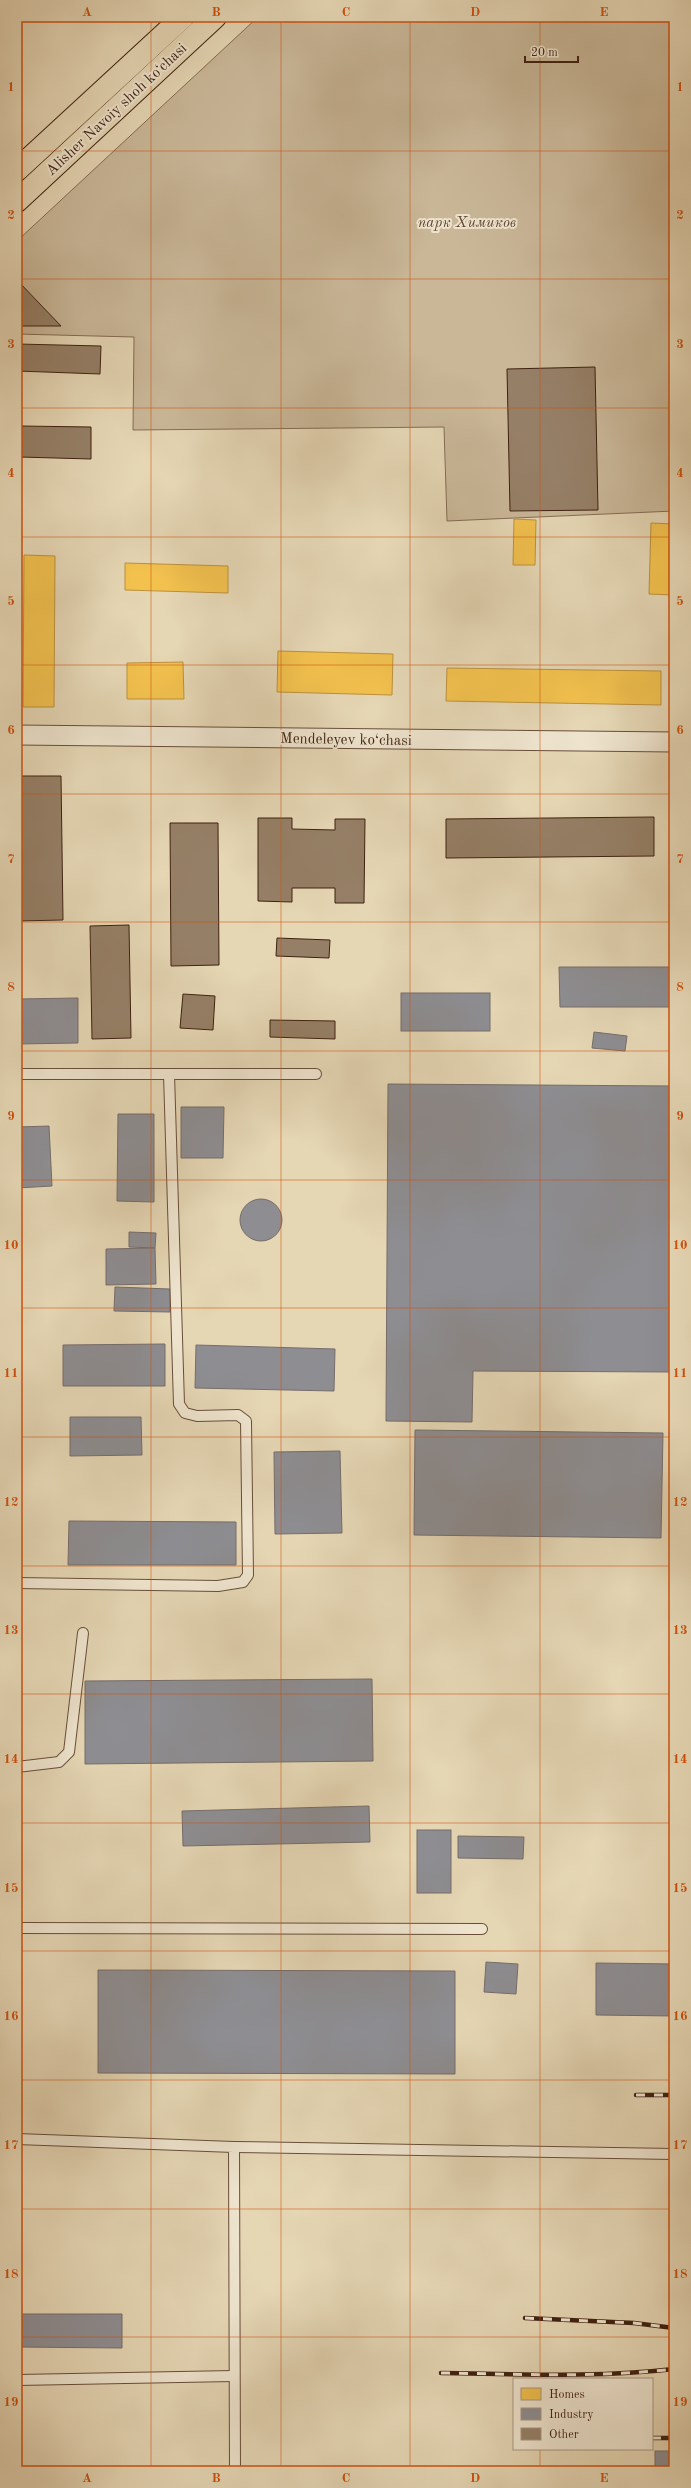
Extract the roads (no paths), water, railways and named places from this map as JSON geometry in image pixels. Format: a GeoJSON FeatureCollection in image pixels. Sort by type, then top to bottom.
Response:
{"type":"FeatureCollection","features":[{"type":"Feature","properties":{"kind":"main road","name":"Alisher Navoiy shoh koʻchasi"},"geometry":{"type":"LineString","coordinates":[[17,170],[183,17]]}},
{"type":"Feature","properties":{"kind":"main road","name":"Alisher Navoiy shoh koʻchasi"},"geometry":{"type":"LineString","coordinates":[[17,201],[215,17]]}},
{"type":"Feature","properties":{"kind":"street","name":"Mendeleyev ko‘chasi"},"geometry":{"type":"LineString","coordinates":[[17,735],[674,742]]}},
{"type":"Feature","properties":{"kind":"lane"},"geometry":{"type":"LineString","coordinates":[[17,1074],[316,1074]]}},
{"type":"Feature","properties":{"kind":"lane"},"geometry":{"type":"LineString","coordinates":[[17,1583],[218,1586],[243,1582],[248,1575],[246,1421],[238,1415],[197,1416],[185,1413],[179,1404],[169,1074]]}},
{"type":"Feature","properties":{"kind":"lane"},"geometry":{"type":"LineString","coordinates":[[17,1767],[59,1762],[70,1752],[83,1633]]}},
{"type":"Feature","properties":{"kind":"lane"},"geometry":{"type":"LineString","coordinates":[[17,1928],[482,1929]]}},
{"type":"Feature","properties":{"kind":"lane"},"geometry":{"type":"LineString","coordinates":[[17,2139],[234,2147],[674,2154]]}},
{"type":"Feature","properties":{"kind":"lane"},"geometry":{"type":"LineString","coordinates":[[234,2147],[235,2471]]}},
{"type":"Feature","properties":{"kind":"lane"},"geometry":{"type":"LineString","coordinates":[[17,2380],[234,2376]]}},
{"type":"Feature","properties":{"kind":"railway"},"geometry":{"type":"LineString","coordinates":[[636,2095],[674,2095]]}},
{"type":"Feature","properties":{"kind":"railway"},"geometry":{"type":"LineString","coordinates":[[525,2318],[634,2323],[674,2328]]}},
{"type":"Feature","properties":{"kind":"railway"},"geometry":{"type":"LineString","coordinates":[[441,2373],[529,2375],[616,2374],[674,2369]]}},
{"type":"Feature","properties":{"kind":"railway"},"geometry":{"type":"LineString","coordinates":[[653,2438],[674,2438]]}},
{"type":"Feature","properties":{"kind":"park label","name":"парк Химиков"},"geometry":{"type":"Point","coordinates":[467,222]}}]}
